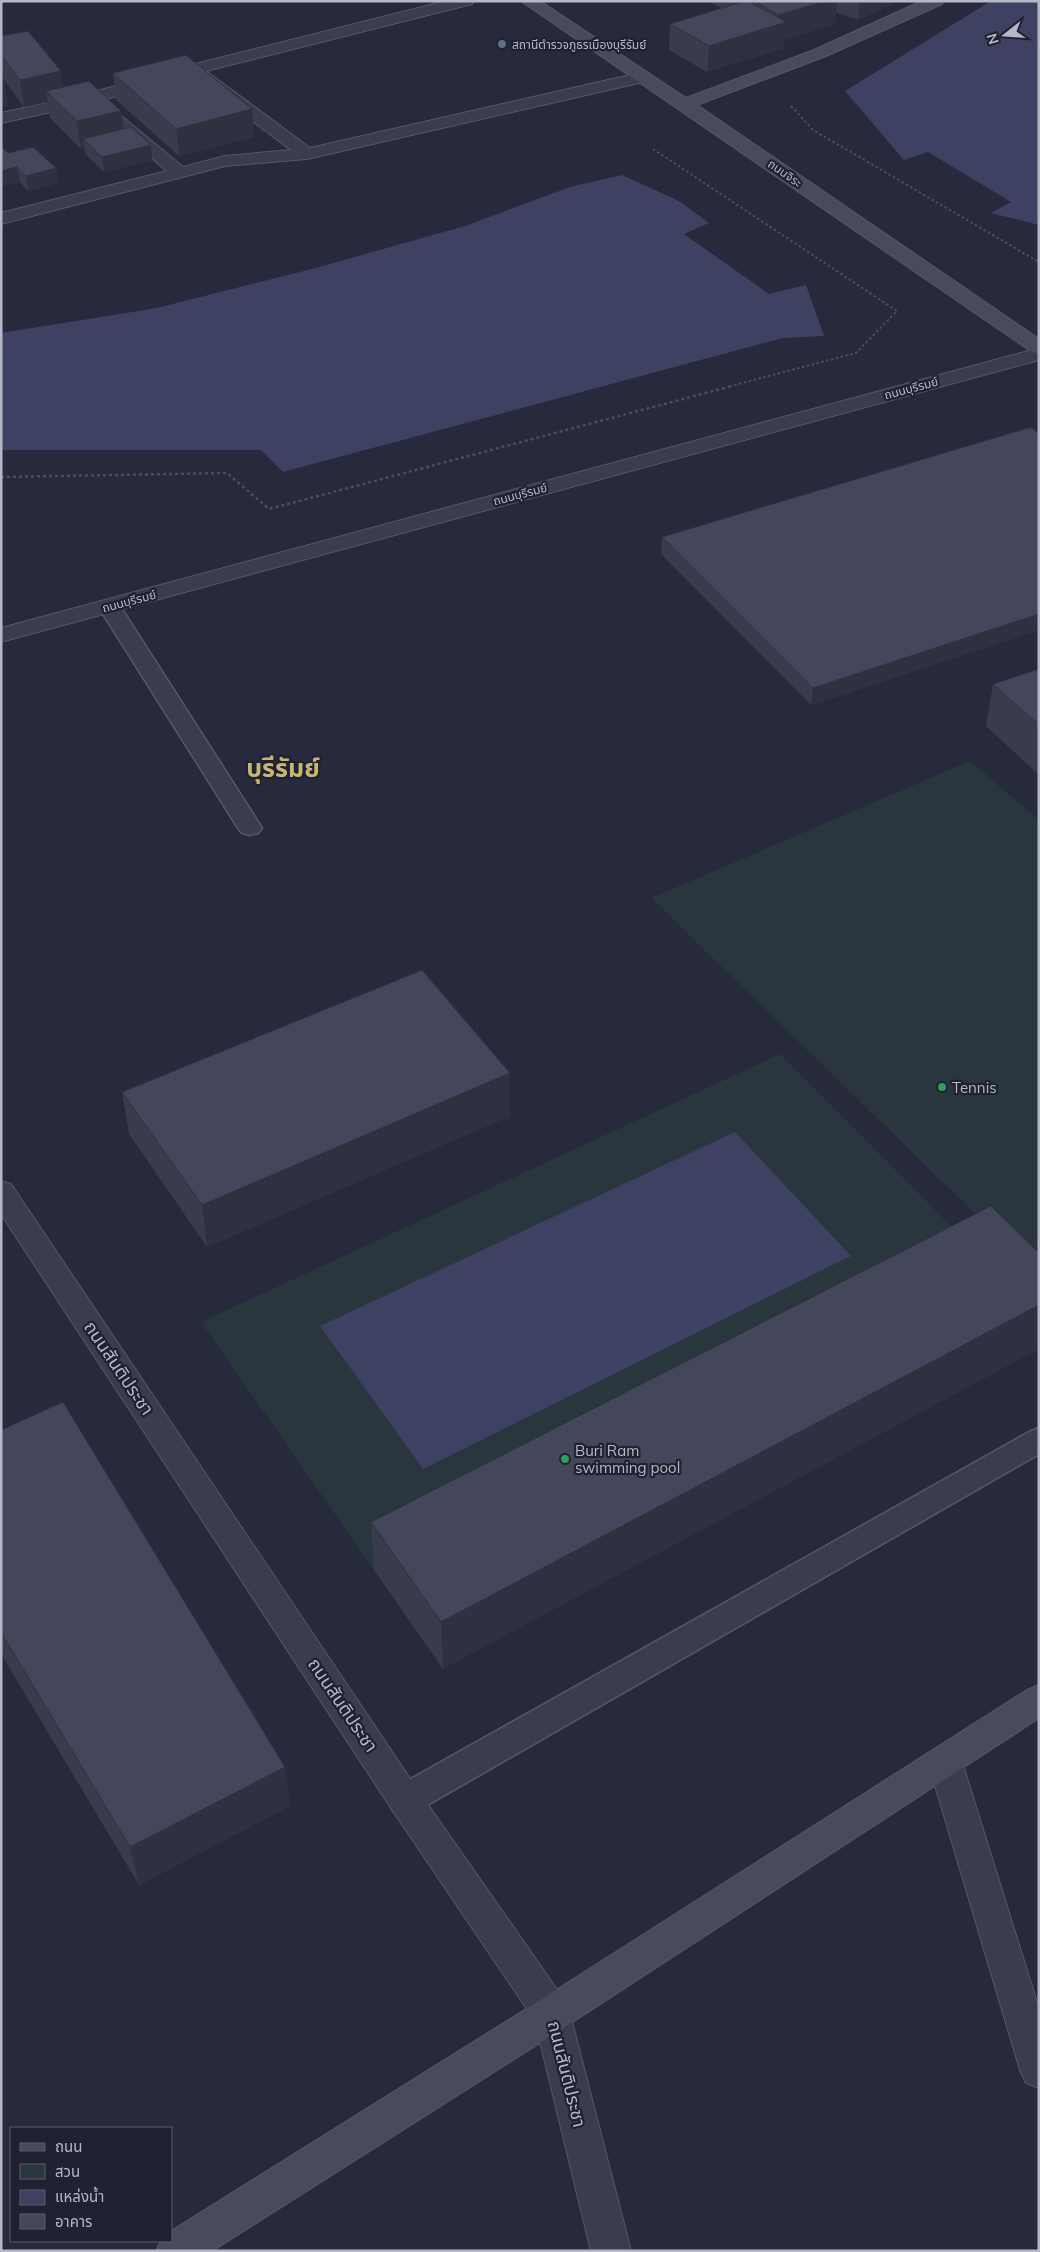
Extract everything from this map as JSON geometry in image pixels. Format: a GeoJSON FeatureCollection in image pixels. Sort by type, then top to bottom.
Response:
{"type":"FeatureCollection","features":[{"type":"Feature","properties":{"kind":"street"},"geometry":{"type":"LineString","coordinates":[[1,118],[90,98],[193,69],[466,1]]}},
{"type":"Feature","properties":{"kind":"street","name":"ถนนจิระ"},"geometry":{"type":"LineString","coordinates":[[529,1],[684,104],[1039,348]]}},
{"type":"Feature","properties":{"kind":"street"},"geometry":{"type":"LineString","coordinates":[[684,104],[820,53],[936,1]]}},
{"type":"Feature","properties":{"kind":"street"},"geometry":{"type":"LineString","coordinates":[[193,69],[307,154]]}},
{"type":"Feature","properties":{"kind":"street"},"geometry":{"type":"LineString","coordinates":[[1,219],[225,161],[307,154],[643,77]]}},
{"type":"Feature","properties":{"kind":"street"},"geometry":{"type":"LineString","coordinates":[[90,98],[180,173]]}},
{"type":"Feature","properties":{"kind":"street","name":"ถนนบุรีรมย์"},"geometry":{"type":"LineString","coordinates":[[1,634],[1039,354]]}},
{"type":"Feature","properties":{"kind":"street","name":"ถนนสันติประชา"},"geometry":{"type":"LineString","coordinates":[[1,1191],[405,1800],[552,2014],[611,2251]]}},
{"type":"Feature","properties":{"kind":"street"},"geometry":{"type":"LineString","coordinates":[[176,2251],[552,2014],[1039,1700]]}},
{"type":"Feature","properties":{"kind":"street"},"geometry":{"type":"LineString","coordinates":[[945,1762],[1039,2070]]}},
{"type":"Feature","properties":{"kind":"lane"},"geometry":{"type":"LineString","coordinates":[[109,606],[250,828]]}},
{"type":"Feature","properties":{"kind":"lane"},"geometry":{"type":"LineString","coordinates":[[405,1800],[1039,1440]]}},
{"type":"Feature","properties":{"kind":"path"},"geometry":{"type":"LineString","coordinates":[[788,102],[813,130],[1039,262]]}},
{"type":"Feature","properties":{"kind":"path"},"geometry":{"type":"LineString","coordinates":[[1,477],[227,474],[270,509],[856,353],[897,311],[654,149]]}},
{"type":"Feature","properties":{"kind":"green space","name":"Tennis"},"geometry":{"type":"Polygon","coordinates":[[[970,761],[1039,820],[1039,1276],[651,898],[970,761]]]}},
{"type":"Feature","properties":{"kind":"green space","name":"Buri Ram swimming pool"},"geometry":{"type":"Polygon","coordinates":[[[780,1054],[981,1256],[1039,1349],[443,1669],[201,1322],[780,1054]]]}},
{"type":"Feature","properties":{"kind":"water"},"geometry":{"type":"Polygon","coordinates":[[[991,1],[1039,1],[1039,225],[991,213],[1011,202],[928,152],[904,160],[845,91],[991,1]]]}},
{"type":"Feature","properties":{"kind":"water"},"geometry":{"type":"Polygon","coordinates":[[[622,175],[679,201],[709,223],[684,234],[769,294],[806,285],[824,336],[783,338],[283,472],[261,450],[1,450],[1,333],[157,308],[312,269],[465,226],[570,187],[622,175]]]}},
{"type":"Feature","properties":{"kind":"water"},"geometry":{"type":"Polygon","coordinates":[[[735,1132],[851,1256],[423,1469],[320,1326],[735,1132]]]}},
{"type":"Feature","properties":{"kind":"building"},"geometry":{"type":"Polygon","coordinates":[[[745,1],[786,22],[709,46],[670,24],[745,1]]]}},
{"type":"Feature","properties":{"kind":"building"},"geometry":{"type":"Polygon","coordinates":[[[755,1],[826,1],[778,15],[755,1]]]}},
{"type":"Feature","properties":{"kind":"building"},"geometry":{"type":"Polygon","coordinates":[[[28,31],[61,71],[20,80],[1,55],[1,36],[28,31]]]}},
{"type":"Feature","properties":{"kind":"building"},"geometry":{"type":"Polygon","coordinates":[[[186,55],[252,109],[176,129],[113,73],[186,55]]]}},
{"type":"Feature","properties":{"kind":"building"},"geometry":{"type":"Polygon","coordinates":[[[89,81],[121,111],[77,121],[46,91],[89,81]]]}},
{"type":"Feature","properties":{"kind":"building"},"geometry":{"type":"Polygon","coordinates":[[[131,127],[151,145],[102,157],[83,139],[131,127]]]}},
{"type":"Feature","properties":{"kind":"building"},"geometry":{"type":"Polygon","coordinates":[[[1,146],[8,153],[33,147],[56,168],[26,176],[17,167],[1,171],[1,146]]]}},
{"type":"Feature","properties":{"kind":"building"},"geometry":{"type":"Polygon","coordinates":[[[1031,427],[1039,434],[1039,614],[813,688],[662,537],[1031,427]]]}},
{"type":"Feature","properties":{"kind":"building"},"geometry":{"type":"Polygon","coordinates":[[[1039,669],[1039,725],[993,684],[1039,669]]]}},
{"type":"Feature","properties":{"kind":"building"},"geometry":{"type":"Polygon","coordinates":[[[422,970],[510,1073],[202,1205],[122,1092],[422,970]]]}},
{"type":"Feature","properties":{"kind":"building"},"geometry":{"type":"Polygon","coordinates":[[[991,1206],[1039,1253],[1039,1305],[441,1622],[371,1522],[991,1206]]]}},
{"type":"Feature","properties":{"kind":"building"},"geometry":{"type":"Polygon","coordinates":[[[63,1402],[285,1767],[130,1847],[1,1632],[1,1430],[63,1402]]]}},
{"type":"Feature","properties":{"kind":"place","name":"สถานีตำรวจภูธรเมืองบุรีรัมย์"},"geometry":{"type":"Point","coordinates":[502,44]}},
{"type":"Feature","properties":{"kind":"place","name":"Tennis"},"geometry":{"type":"Point","coordinates":[942,1087]}},
{"type":"Feature","properties":{"kind":"place","name":"Buri Ram swimming pool"},"geometry":{"type":"Point","coordinates":[565,1459]}},
{"type":"Feature","properties":{"kind":"district","name":"บุรีรัมย์"},"geometry":{"type":"Point","coordinates":[283,767]}}]}
